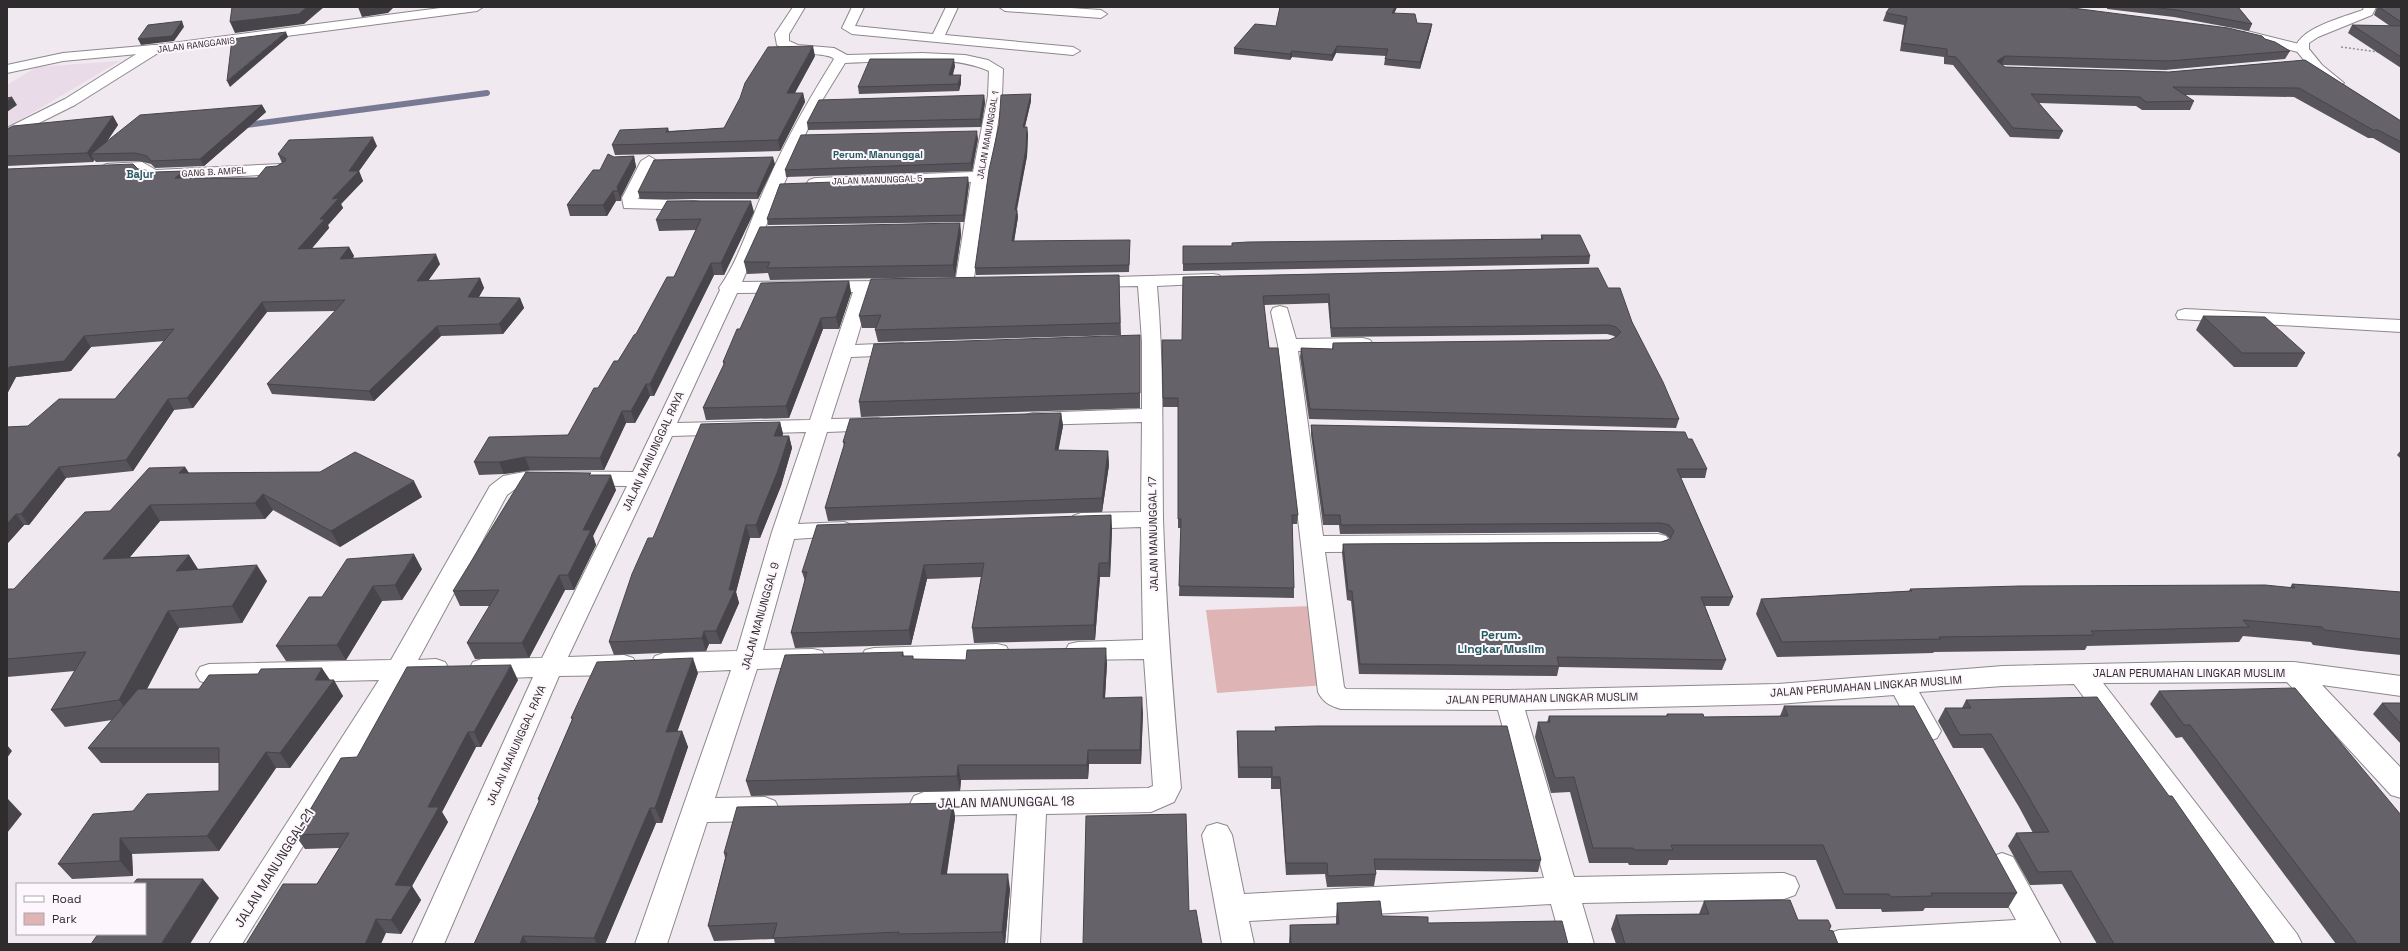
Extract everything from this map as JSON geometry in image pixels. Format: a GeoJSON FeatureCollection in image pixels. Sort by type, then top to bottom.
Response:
{"type":"FeatureCollection","features":[{"type":"Feature","properties":{"kind":"street","name":"JALAN RANGGANIS"},"geometry":{"type":"LineString","coordinates":[[7,134],[70,102],[154,49],[477,7]]}},
{"type":"Feature","properties":{"kind":"street"},"geometry":{"type":"LineString","coordinates":[[799,7],[782,34],[782,42],[797,49],[834,52],[840,55],[841,60]]}},
{"type":"Feature","properties":{"kind":"street"},"geometry":{"type":"LineString","coordinates":[[858,7],[848,28],[852,30],[1074,51]]}},
{"type":"Feature","properties":{"kind":"street"},"geometry":{"type":"LineString","coordinates":[[937,38],[952,7]]}},
{"type":"Feature","properties":{"kind":"street"},"geometry":{"type":"LineString","coordinates":[[1005,7],[1101,14]]}},
{"type":"Feature","properties":{"kind":"street"},"geometry":{"type":"LineString","coordinates":[[2302,46],[2313,34],[2368,12],[2370,7]]}},
{"type":"Feature","properties":{"kind":"street"},"geometry":{"type":"LineString","coordinates":[[2231,31],[2302,46]]}},
{"type":"Feature","properties":{"kind":"street"},"geometry":{"type":"LineString","coordinates":[[2302,46],[2310,62],[2316,69],[2350,91]]}},
{"type":"Feature","properties":{"kind":"street"},"geometry":{"type":"LineString","coordinates":[[7,69],[63,57],[154,49]]}},
{"type":"Feature","properties":{"kind":"street","name":"JALAN MANUNGGAL 1"},"geometry":{"type":"LineString","coordinates":[[841,60],[950,58],[975,60],[989,64],[996,69],[995,96],[990,132],[980,176],[964,228],[965,284]]}},
{"type":"Feature","properties":{"kind":"street","name":"JALAN MANUNGGAL RAYA"},"geometry":{"type":"LineString","coordinates":[[428,944],[550,668],[641,479],[728,288],[763,232],[759,206],[787,184],[779,157],[804,137],[841,60]]}},
{"type":"Feature","properties":{"kind":"street"},"geometry":{"type":"LineString","coordinates":[[2295,64],[2310,62]]}},
{"type":"Feature","properties":{"kind":"street"},"geometry":{"type":"LineString","coordinates":[[980,96],[995,96]]}},
{"type":"Feature","properties":{"kind":"street"},"geometry":{"type":"LineString","coordinates":[[974,132],[990,132]]}},
{"type":"Feature","properties":{"kind":"street"},"geometry":{"type":"LineString","coordinates":[[630,161],[657,161],[630,198],[630,204],[642,206],[712,206]]}},
{"type":"Feature","properties":{"kind":"street","name":"GANG B. AMPEL"},"geometry":{"type":"LineString","coordinates":[[87,170],[139,167],[145,168],[149,174],[161,175],[281,169]]}},
{"type":"Feature","properties":{"kind":"street","name":"JALAN MANUNGGAL 5"},"geometry":{"type":"LineString","coordinates":[[787,184],[980,176]]}},
{"type":"Feature","properties":{"kind":"street"},"geometry":{"type":"LineString","coordinates":[[1076,282],[1234,278]]}},
{"type":"Feature","properties":{"kind":"street","name":"JALAN MANUNGGAL 17"},"geometry":{"type":"LineString","coordinates":[[1147,280],[1144,341],[1153,415],[1152,519],[1156,649],[1167,788]]}},
{"type":"Feature","properties":{"kind":"street"},"geometry":{"type":"LineString","coordinates":[[728,288],[918,285]]}},
{"type":"Feature","properties":{"kind":"street","name":"JALAN MANUNGGAL 9"},"geometry":{"type":"LineString","coordinates":[[651,944],[747,660],[784,532],[864,286]]}},
{"type":"Feature","properties":{"kind":"street"},"geometry":{"type":"LineString","coordinates":[[1280,312],[1288,345],[1297,426],[1314,544],[1658,542]]}},
{"type":"Feature","properties":{"kind":"street"},"geometry":{"type":"LineString","coordinates":[[2185,315],[2401,326]]}},
{"type":"Feature","properties":{"kind":"street"},"geometry":{"type":"LineString","coordinates":[[1288,345],[1384,344]]}},
{"type":"Feature","properties":{"kind":"street"},"geometry":{"type":"LineString","coordinates":[[844,351],[923,348]]}},
{"type":"Feature","properties":{"kind":"street"},"geometry":{"type":"LineString","coordinates":[[1010,419],[1153,415]]}},
{"type":"Feature","properties":{"kind":"street"},"geometry":{"type":"LineString","coordinates":[[663,430],[899,423]]}},
{"type":"Feature","properties":{"kind":"street"},"geometry":{"type":"LineString","coordinates":[[1297,426],[1321,427]]}},
{"type":"Feature","properties":{"kind":"street","name":"JALAN MANUNGGAL 21"},"geometry":{"type":"LineString","coordinates":[[225,944],[399,670],[498,491],[511,481],[530,478],[641,479]]}},
{"type":"Feature","properties":{"kind":"street"},"geometry":{"type":"LineString","coordinates":[[1058,522],[1152,519]]}},
{"type":"Feature","properties":{"kind":"street"},"geometry":{"type":"LineString","coordinates":[[784,532],[862,529]]}},
{"type":"Feature","properties":{"kind":"street","name":"JALAN PERUMAHAN LINGKAR MUSLIM"},"geometry":{"type":"LineString","coordinates":[[1314,544],[1331,692],[1341,699],[1510,700],[1777,694],[2002,676],[2081,674],[2294,672],[2401,686]]}},
{"type":"Feature","properties":{"kind":"street"},"geometry":{"type":"LineString","coordinates":[[1054,652],[1156,649]]}},
{"type":"Feature","properties":{"kind":"street"},"geometry":{"type":"LineString","coordinates":[[209,674],[550,668],[747,660],[1023,653]]}},
{"type":"Feature","properties":{"kind":"street"},"geometry":{"type":"LineString","coordinates":[[2294,672],[2401,788]]}},
{"type":"Feature","properties":{"kind":"street"},"geometry":{"type":"LineString","coordinates":[[2081,674],[2206,836],[2286,944]]}},
{"type":"Feature","properties":{"kind":"street"},"geometry":{"type":"LineString","coordinates":[[1901,683],[1939,753]]}},
{"type":"Feature","properties":{"kind":"street"},"geometry":{"type":"LineString","coordinates":[[1510,700],[1578,944]]}},
{"type":"Feature","properties":{"kind":"street","name":"JALAN MANUNGGAL 18"},"geometry":{"type":"LineString","coordinates":[[899,805],[1032,801],[1151,800],[1164,794],[1167,788]]}},
{"type":"Feature","properties":{"kind":"street"},"geometry":{"type":"LineString","coordinates":[[1024,944],[1032,801]]}},
{"type":"Feature","properties":{"kind":"street"},"geometry":{"type":"LineString","coordinates":[[696,810],[789,808]]}},
{"type":"Feature","properties":{"kind":"street"},"geometry":{"type":"LineString","coordinates":[[1217,835],[1238,944]]}},
{"type":"Feature","properties":{"kind":"street"},"geometry":{"type":"LineString","coordinates":[[1839,944],[2042,939],[1989,843]]}},
{"type":"Feature","properties":{"kind":"street"},"geometry":{"type":"LineString","coordinates":[[1230,908],[1564,890],[1784,886]]}},
{"type":"Feature","properties":{"kind":"path"},"geometry":{"type":"LineString","coordinates":[[2302,46],[2383,52]]}},
{"type":"Feature","properties":{"kind":"shaded area"},"geometry":{"type":"Polygon","coordinates":[[[120,61],[7,127],[7,85],[37,67],[120,61]]]}},
{"type":"Feature","properties":{"kind":"green space"},"geometry":{"type":"Polygon","coordinates":[[[1313,606],[1326,685],[1217,693],[1206,610],[1313,606]]]}},
{"type":"Feature","properties":{"kind":"building"},"geometry":{"type":"Polygon","coordinates":[[[232,7],[307,7],[299,14],[230,22],[232,7]]]}},
{"type":"Feature","properties":{"kind":"building"},"geometry":{"type":"Polygon","coordinates":[[[1280,7],[1395,7],[1392,13],[1415,14],[1417,23],[1432,24],[1420,62],[1385,59],[1388,49],[1337,46],[1332,55],[1292,51],[1290,54],[1234,48],[1255,24],[1276,26],[1280,7]]]}},
{"type":"Feature","properties":{"kind":"building"},"geometry":{"type":"Polygon","coordinates":[[[1890,7],[2065,7],[2228,28],[2262,36],[2265,39],[2275,42],[2290,51],[2169,61],[2005,56],[1997,61],[2005,67],[2169,72],[2305,60],[2401,121],[2401,142],[2378,130],[2373,130],[2299,88],[2173,87],[2194,101],[2146,102],[2140,97],[2031,94],[2063,131],[2013,128],[1956,57],[1947,56],[1947,49],[1902,43],[1907,17],[1886,13],[1890,7]]]}},
{"type":"Feature","properties":{"kind":"building"},"geometry":{"type":"Polygon","coordinates":[[[2151,7],[2238,7],[2252,24],[2177,10],[2151,7]]]}},
{"type":"Feature","properties":{"kind":"building"},"geometry":{"type":"Polygon","coordinates":[[[2379,7],[2401,7],[2401,22],[2379,7]]]}},
{"type":"Feature","properties":{"kind":"building"},"geometry":{"type":"Polygon","coordinates":[[[182,21],[172,36],[138,39],[148,25],[182,21]]]}},
{"type":"Feature","properties":{"kind":"building"},"geometry":{"type":"Polygon","coordinates":[[[2352,25],[2401,26],[2401,57],[2352,25]]]}},
{"type":"Feature","properties":{"kind":"building"},"geometry":{"type":"Polygon","coordinates":[[[286,32],[227,81],[232,39],[286,32]]]}},
{"type":"Feature","properties":{"kind":"building"},"geometry":{"type":"Polygon","coordinates":[[[813,46],[787,93],[803,93],[778,140],[612,145],[620,130],[668,128],[666,132],[724,128],[740,98],[745,83],[768,47],[813,46]]]}},
{"type":"Feature","properties":{"kind":"building"},"geometry":{"type":"Polygon","coordinates":[[[870,59],[954,59],[949,75],[961,75],[958,84],[858,87],[870,59]]]}},
{"type":"Feature","properties":{"kind":"building"},"geometry":{"type":"Polygon","coordinates":[[[1031,94],[1023,127],[1027,127],[1026,149],[1015,210],[1017,210],[1012,241],[1130,240],[1129,265],[975,268],[989,170],[999,125],[1001,95],[1031,94]]]}},
{"type":"Feature","properties":{"kind":"building"},"geometry":{"type":"Polygon","coordinates":[[[984,95],[980,119],[807,123],[819,100],[984,95]]]}},
{"type":"Feature","properties":{"kind":"building"},"geometry":{"type":"Polygon","coordinates":[[[262,105],[200,159],[151,161],[147,156],[135,153],[91,154],[140,115],[262,105]]]}},
{"type":"Feature","properties":{"kind":"building"},"geometry":{"type":"Polygon","coordinates":[[[113,116],[87,153],[7,156],[7,129],[13,126],[113,116]]]}},
{"type":"Feature","properties":{"kind":"building"},"geometry":{"type":"Polygon","coordinates":[[[977,131],[971,163],[785,170],[801,135],[977,131]]]}},
{"type":"Feature","properties":{"kind":"building"},"geometry":{"type":"Polygon","coordinates":[[[373,137],[349,171],[359,171],[332,199],[339,198],[320,219],[325,219],[298,249],[349,247],[340,259],[436,254],[417,281],[480,278],[468,297],[520,298],[499,324],[437,326],[369,391],[267,384],[345,300],[262,302],[187,398],[168,399],[126,460],[59,467],[21,514],[16,514],[7,524],[7,427],[28,426],[59,399],[115,399],[174,329],[84,336],[64,361],[9,367],[7,371],[7,169],[133,164],[138,169],[156,172],[184,171],[175,178],[257,178],[266,167],[277,166],[285,161],[286,159],[278,154],[289,140],[373,137]]]}},
{"type":"Feature","properties":{"kind":"building"},"geometry":{"type":"Polygon","coordinates":[[[608,154],[614,157],[634,156],[617,187],[618,191],[613,191],[603,205],[567,205],[593,170],[600,170],[608,154]]]}},
{"type":"Feature","properties":{"kind":"building"},"geometry":{"type":"Polygon","coordinates":[[[773,157],[757,193],[638,192],[654,160],[773,157]]]}},
{"type":"Feature","properties":{"kind":"building"},"geometry":{"type":"Polygon","coordinates":[[[968,177],[963,215],[767,219],[780,184],[968,177]]]}},
{"type":"Feature","properties":{"kind":"building"},"geometry":{"type":"Polygon","coordinates":[[[667,201],[751,201],[721,263],[711,263],[650,384],[646,384],[631,411],[622,411],[600,458],[525,457],[499,462],[474,462],[489,437],[568,435],[594,388],[598,388],[614,361],[618,361],[636,334],[667,277],[674,277],[701,219],[656,220],[667,201]]]}},
{"type":"Feature","properties":{"kind":"building"},"geometry":{"type":"Polygon","coordinates":[[[960,223],[953,265],[767,268],[770,262],[744,262],[760,227],[960,223]]]}},
{"type":"Feature","properties":{"kind":"building"},"geometry":{"type":"Polygon","coordinates":[[[1541,235],[1580,235],[1590,256],[1183,264],[1183,246],[1232,246],[1232,243],[1248,242],[1543,239],[1541,235]]]}},
{"type":"Feature","properties":{"kind":"building"},"geometry":{"type":"Polygon","coordinates":[[[1598,268],[1608,288],[1620,288],[1632,322],[1663,382],[1679,419],[1310,409],[1301,348],[1333,349],[1333,343],[1609,340],[1616,337],[1621,332],[1616,327],[1609,325],[1331,328],[1329,294],[1263,296],[1269,348],[1278,348],[1298,515],[1292,515],[1294,588],[1179,586],[1181,519],[1178,519],[1178,398],[1163,398],[1162,340],[1182,340],[1183,277],[1598,268]]]}},
{"type":"Feature","properties":{"kind":"building"},"geometry":{"type":"Polygon","coordinates":[[[1119,275],[1120,323],[875,330],[881,315],[859,316],[871,279],[1119,275]]]}},
{"type":"Feature","properties":{"kind":"building"},"geometry":{"type":"Polygon","coordinates":[[[849,281],[836,317],[821,318],[786,406],[703,408],[725,362],[723,362],[737,329],[740,329],[761,283],[849,281]]]}},
{"type":"Feature","properties":{"kind":"building"},"geometry":{"type":"Polygon","coordinates":[[[2203,316],[2265,317],[2305,353],[2242,353],[2203,316]]]}},
{"type":"Feature","properties":{"kind":"building"},"geometry":{"type":"Polygon","coordinates":[[[1140,335],[1140,393],[859,402],[874,344],[1140,335]]]}},
{"type":"Feature","properties":{"kind":"building"},"geometry":{"type":"Polygon","coordinates":[[[1061,413],[1055,450],[1108,451],[1102,498],[825,508],[845,442],[843,442],[850,419],[1061,413]]]}},
{"type":"Feature","properties":{"kind":"building"},"geometry":{"type":"Polygon","coordinates":[[[780,422],[774,436],[789,436],[777,473],[756,525],[746,525],[729,590],[735,590],[716,631],[704,631],[702,638],[609,642],[632,574],[648,538],[653,538],[701,424],[780,422]]]}},
{"type":"Feature","properties":{"kind":"building"},"geometry":{"type":"Polygon","coordinates":[[[1311,425],[1685,432],[1688,439],[1692,439],[1707,469],[1677,469],[1733,597],[1701,597],[1726,660],[1557,657],[1559,666],[1360,664],[1352,591],[1348,591],[1343,544],[1661,542],[1670,539],[1674,531],[1669,525],[1661,523],[1341,525],[1340,515],[1324,515],[1311,425]]]}},
{"type":"Feature","properties":{"kind":"building"},"geometry":{"type":"Polygon","coordinates":[[[355,452],[414,481],[331,531],[263,494],[255,503],[150,505],[103,559],[189,555],[176,571],[257,565],[232,606],[168,611],[119,700],[51,710],[86,652],[7,659],[7,589],[14,589],[85,512],[110,511],[149,468],[185,467],[179,473],[320,472],[355,452]]]}},
{"type":"Feature","properties":{"kind":"building"},"geometry":{"type":"Polygon","coordinates":[[[526,472],[591,473],[589,475],[611,475],[583,530],[591,530],[568,575],[559,575],[522,643],[467,643],[499,590],[453,591],[526,472]]]}},
{"type":"Feature","properties":{"kind":"building"},"geometry":{"type":"Polygon","coordinates":[[[1111,515],[1109,563],[1099,563],[1094,625],[972,628],[984,563],[924,565],[909,630],[791,633],[807,572],[802,572],[817,525],[1111,515]]]}},
{"type":"Feature","properties":{"kind":"building"},"geometry":{"type":"Polygon","coordinates":[[[414,554],[395,585],[373,586],[337,645],[276,646],[309,597],[322,597],[347,559],[414,554]]]}},
{"type":"Feature","properties":{"kind":"building"},"geometry":{"type":"Polygon","coordinates":[[[2292,584],[2401,592],[2401,639],[2324,630],[2322,627],[2243,620],[2249,627],[2091,631],[2094,635],[1939,637],[1941,639],[1782,642],[1761,599],[1912,591],[1910,589],[2019,586],[2265,585],[2295,588],[2292,584]]]}},
{"type":"Feature","properties":{"kind":"building"},"geometry":{"type":"Polygon","coordinates":[[[1106,648],[1103,698],[1142,697],[1140,750],[1088,750],[1087,765],[958,765],[957,776],[746,781],[785,655],[903,652],[902,656],[913,656],[913,659],[966,660],[967,650],[1106,648]]]}},
{"type":"Feature","properties":{"kind":"building"},"geometry":{"type":"Polygon","coordinates":[[[693,658],[666,732],[682,731],[655,808],[650,808],[594,938],[523,936],[520,944],[474,944],[540,799],[538,799],[573,718],[571,718],[597,662],[693,658]]]}},
{"type":"Feature","properties":{"kind":"building"},"geometry":{"type":"Polygon","coordinates":[[[511,665],[474,732],[468,732],[428,807],[439,807],[395,885],[412,886],[391,920],[376,919],[365,944],[246,944],[283,884],[317,884],[349,833],[295,835],[341,758],[357,757],[407,667],[511,665]]]}},
{"type":"Feature","properties":{"kind":"building"},"geometry":{"type":"Polygon","coordinates":[[[322,668],[315,680],[334,680],[280,753],[266,752],[207,836],[120,838],[120,861],[58,864],[93,814],[133,811],[147,794],[219,791],[219,748],[88,748],[138,689],[199,689],[209,675],[258,674],[261,669],[322,668]]]}},
{"type":"Feature","properties":{"kind":"building"},"geometry":{"type":"Polygon","coordinates":[[[2295,688],[2401,815],[2401,944],[2357,944],[2190,725],[2184,725],[2159,691],[2295,688]]]}},
{"type":"Feature","properties":{"kind":"building"},"geometry":{"type":"Polygon","coordinates":[[[2097,697],[2169,796],[2172,796],[2275,944],[2114,944],[2071,871],[2038,872],[2016,833],[2049,832],[1991,734],[1960,735],[1945,708],[1971,708],[1966,700],[2097,697]]]}},
{"type":"Feature","properties":{"kind":"building"},"geometry":{"type":"Polygon","coordinates":[[[2382,703],[2401,703],[2401,724],[2382,703]]]}},
{"type":"Feature","properties":{"kind":"building"},"geometry":{"type":"Polygon","coordinates":[[[1784,706],[1914,706],[2017,893],[1931,893],[1932,896],[1891,897],[1889,894],[1844,894],[1823,845],[1671,845],[1673,850],[1593,848],[1574,777],[1555,778],[1538,722],[1550,722],[1549,716],[1668,716],[1667,714],[1703,714],[1704,717],[1788,716],[1784,706]]]}},
{"type":"Feature","properties":{"kind":"building"},"geometry":{"type":"Polygon","coordinates":[[[1507,726],[1541,860],[1374,859],[1376,874],[1328,876],[1327,863],[1286,863],[1280,777],[1272,777],[1272,767],[1239,767],[1237,731],[1276,731],[1275,727],[1507,726]]]}},
{"type":"Feature","properties":{"kind":"building"},"geometry":{"type":"Polygon","coordinates":[[[953,803],[941,874],[1008,874],[1002,932],[898,934],[899,932],[773,938],[777,923],[708,926],[727,853],[724,853],[737,807],[953,803]]]}},
{"type":"Feature","properties":{"kind":"building"},"geometry":{"type":"Polygon","coordinates":[[[1186,814],[1189,911],[1196,910],[1202,944],[1083,944],[1086,816],[1186,814]]]}},
{"type":"Feature","properties":{"kind":"building"},"geometry":{"type":"Polygon","coordinates":[[[137,879],[203,879],[161,944],[91,944],[97,935],[146,935],[146,883],[134,883],[137,879]]]}},
{"type":"Feature","properties":{"kind":"building"},"geometry":{"type":"Polygon","coordinates":[[[1790,900],[1798,920],[1828,920],[1831,926],[1829,930],[1833,931],[1838,944],[1625,944],[1616,915],[1709,914],[1704,901],[1790,900]]]}},
{"type":"Feature","properties":{"kind":"building"},"geometry":{"type":"Polygon","coordinates":[[[1380,901],[1382,916],[1428,917],[1428,923],[1562,921],[1568,944],[1291,944],[1290,925],[1339,924],[1337,903],[1380,901]]]}},
{"type":"Feature","properties":{"kind":"waterway"},"geometry":{"type":"LineString","coordinates":[[239,126],[487,93]]}},
{"type":"Feature","properties":{"kind":"district","name":"Perum. Manunggal"},"geometry":{"type":"Point","coordinates":[878,154]}},
{"type":"Feature","properties":{"kind":"district","name":"Bajur"},"geometry":{"type":"Point","coordinates":[140,174]}},
{"type":"Feature","properties":{"kind":"district","name":"Perum. Lingkar Muslim"},"geometry":{"type":"Point","coordinates":[1501,642]}}]}
